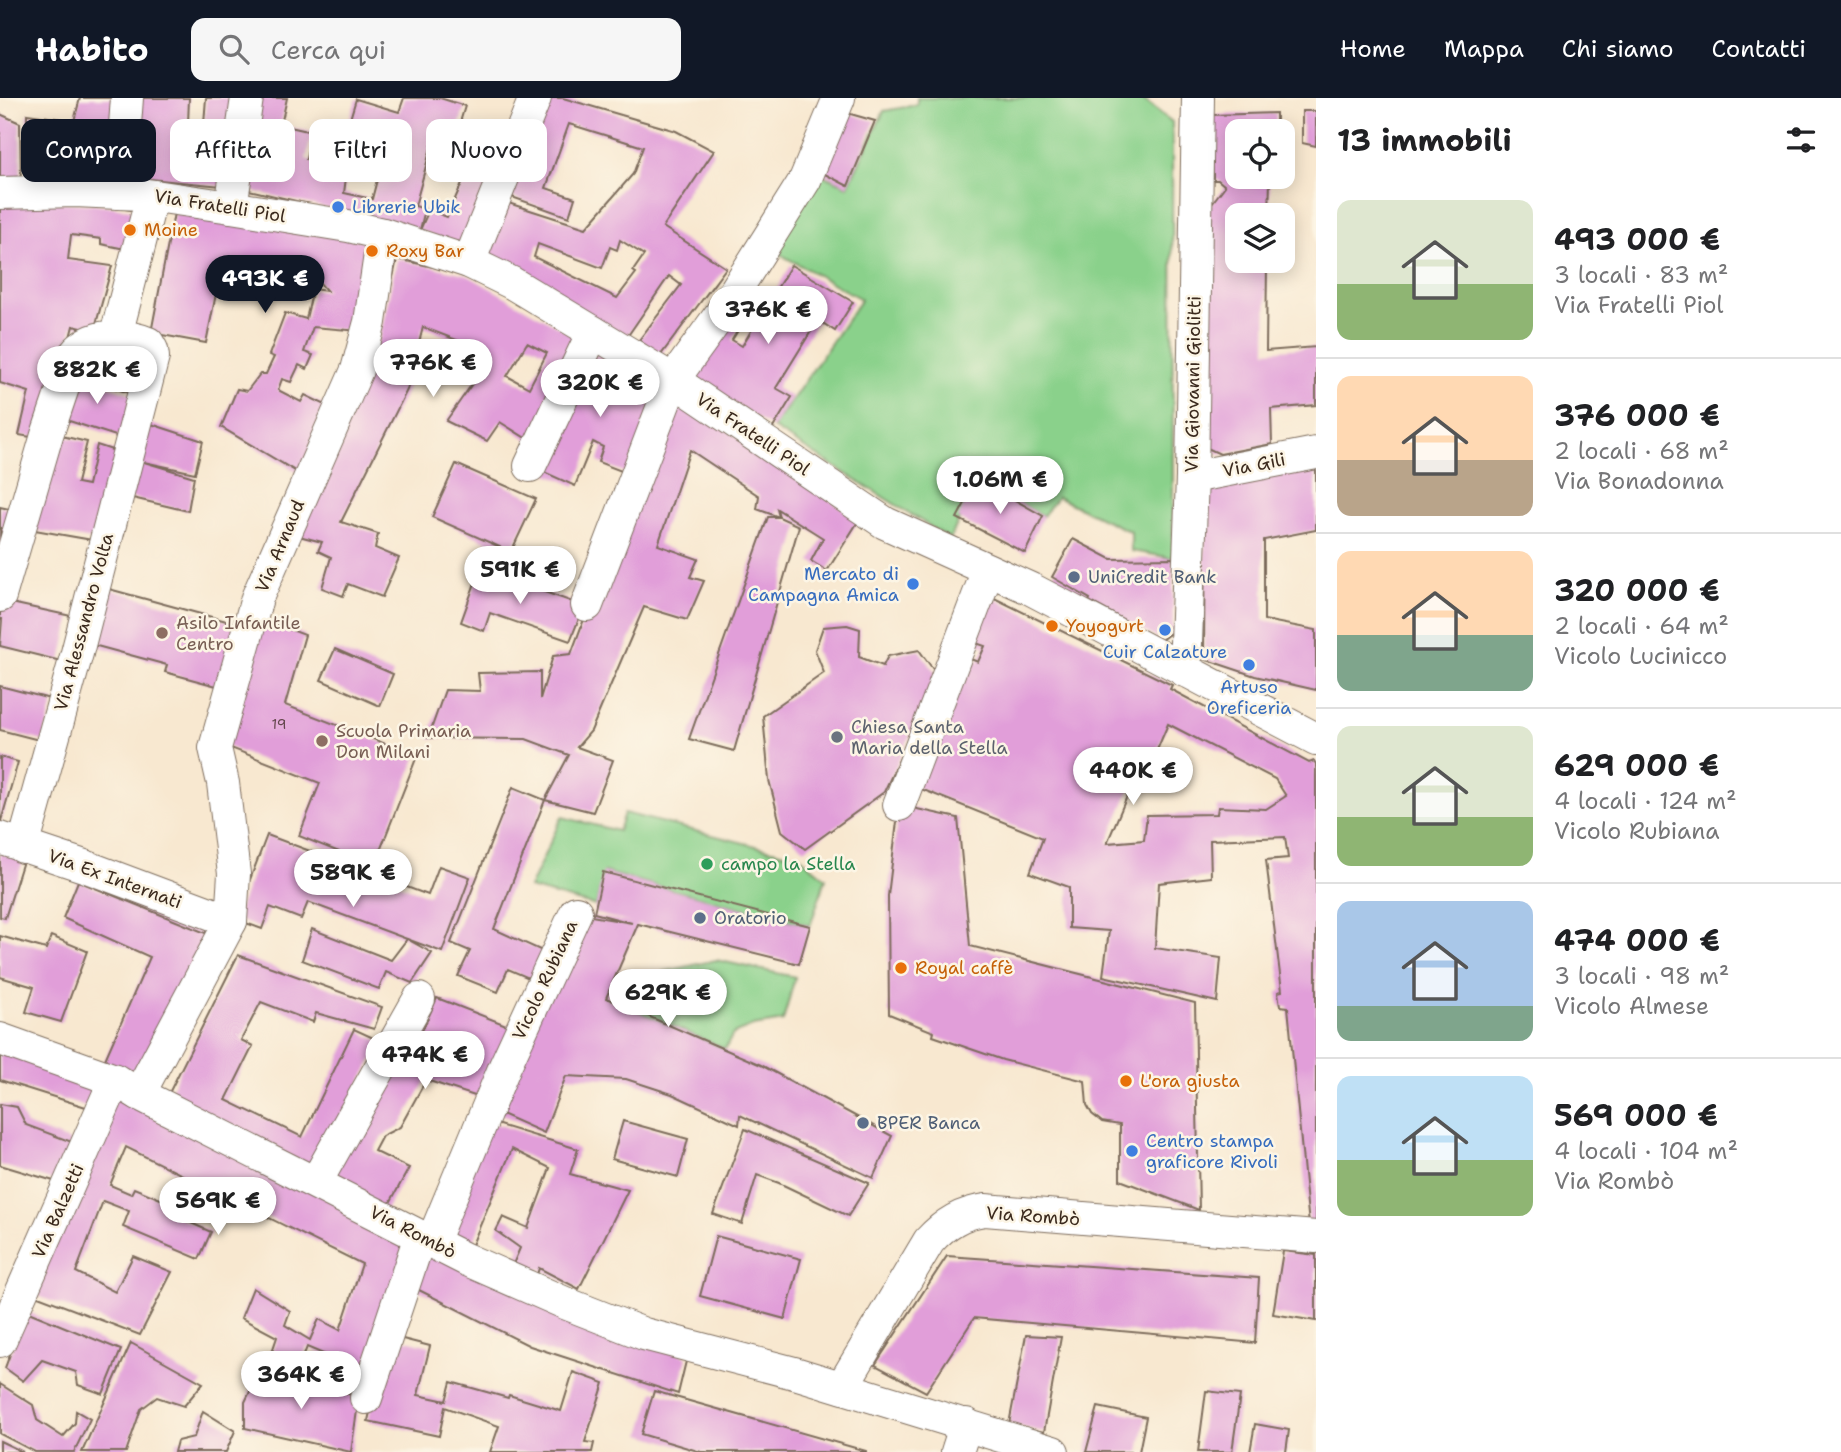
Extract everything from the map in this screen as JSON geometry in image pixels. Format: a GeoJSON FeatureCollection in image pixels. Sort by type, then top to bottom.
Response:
{"type":"FeatureCollection","features":[{"type":"Feature","properties":{"kind":"street"},"geometry":{"type":"LineString","coordinates":[[120,193],[127,98]]}},
{"type":"Feature","properties":{"kind":"street"},"geometry":{"type":"LineString","coordinates":[[231,207],[247,98]]}},
{"type":"Feature","properties":{"kind":"street"},"geometry":{"type":"LineString","coordinates":[[469,262],[535,98]]}},
{"type":"Feature","properties":{"kind":"street"},"geometry":{"type":"LineString","coordinates":[[587,606],[673,380],[720,315],[805,180],[839,98]]}},
{"type":"Feature","properties":{"kind":"street","name":"Via Giovanni Giolitti"},"geometry":{"type":"LineString","coordinates":[[1185,671],[1192,477],[1198,98]]}},
{"type":"Feature","properties":{"kind":"street","name":"Via Fratelli Piol"},"geometry":{"type":"LineString","coordinates":[[0,193],[120,193],[231,207],[383,234],[469,262],[512,283],[673,380],[885,523],[1031,589],[1316,739]]}},
{"type":"Feature","properties":{"kind":"street"},"geometry":{"type":"LineString","coordinates":[[0,596],[67,371],[80,347],[89,341],[116,335],[152,196]]}},
{"type":"Feature","properties":{"kind":"street","name":"Via Arnaud"},"geometry":{"type":"LineString","coordinates":[[127,1087],[231,921],[234,874],[223,783],[215,748],[257,598],[358,370],[370,322],[383,234]]}},
{"type":"Feature","properties":{"kind":"street"},"geometry":{"type":"LineString","coordinates":[[530,466],[593,332]]}},
{"type":"Feature","properties":{"kind":"street","name":"Via Alessandro Volta"},"geometry":{"type":"LineString","coordinates":[[12,842],[77,653],[153,357],[148,343],[116,335]]}},
{"type":"Feature","properties":{"kind":"street","name":"Via Gili"},"geometry":{"type":"LineString","coordinates":[[1192,477],[1316,453]]}},
{"type":"Feature","properties":{"kind":"street"},"geometry":{"type":"LineString","coordinates":[[899,805],[988,570]]}},
{"type":"Feature","properties":{"kind":"street","name":"Via Ex Internati"},"geometry":{"type":"LineString","coordinates":[[12,842],[231,921]]}},
{"type":"Feature","properties":{"kind":"street","name":"Vicolo Rubiana"},"geometry":{"type":"LineString","coordinates":[[366,1398],[426,1239],[576,912]]}},
{"type":"Feature","properties":{"kind":"street"},"geometry":{"type":"LineString","coordinates":[[316,1182],[419,999]]}},
{"type":"Feature","properties":{"kind":"street","name":"Via Rombò"},"geometry":{"type":"LineString","coordinates":[[0,1039],[127,1087],[426,1239],[565,1303],[644,1334],[842,1387],[961,1438],[1053,1452]]}},
{"type":"Feature","properties":{"kind":"street","name":"Via Balzetti"},"geometry":{"type":"LineString","coordinates":[[0,1341],[127,1087]]}},
{"type":"Feature","properties":{"kind":"street","name":"Via Rombò"},"geometry":{"type":"LineString","coordinates":[[842,1387],[929,1241],[939,1230],[967,1213],[985,1210],[1316,1237]]}},
{"type":"Feature","properties":{"kind":"green space"},"geometry":{"type":"Polygon","coordinates":[[[917,98],[1141,98],[1172,122],[1173,558],[1131,551],[1131,532],[1057,497],[1043,516],[978,479],[950,539],[773,428],[861,299],[769,248],[812,171],[848,186],[884,111],[917,105],[917,98]]]}},
{"type":"Feature","properties":{"kind":"green space","name":"campo la Stella"},"geometry":{"type":"Polygon","coordinates":[[[624,813],[800,857],[826,878],[810,926],[604,872],[596,906],[529,888],[562,817],[618,831],[624,813]]]}},
{"type":"Feature","properties":{"kind":"green space"},"geometry":{"type":"Polygon","coordinates":[[[716,960],[795,977],[783,1021],[753,1026],[733,1034],[725,1049],[619,1003],[663,972],[716,960]]]}},
{"type":"Feature","properties":{"kind":"building"},"geometry":{"type":"Polygon","coordinates":[[[80,98],[122,98],[121,119],[75,119],[80,98]]]}},
{"type":"Feature","properties":{"kind":"building"},"geometry":{"type":"Polygon","coordinates":[[[136,98],[189,98],[188,119],[170,119],[170,181],[156,180],[156,119],[134,119],[136,98]]]}},
{"type":"Feature","properties":{"kind":"building"},"geometry":{"type":"Polygon","coordinates":[[[206,98],[245,98],[242,119],[204,119],[206,98]]]}},
{"type":"Feature","properties":{"kind":"building"},"geometry":{"type":"Polygon","coordinates":[[[250,98],[287,98],[282,119],[247,119],[250,98]]]}},
{"type":"Feature","properties":{"kind":"building"},"geometry":{"type":"Polygon","coordinates":[[[404,98],[440,98],[465,106],[461,119],[426,119],[426,166],[415,206],[425,209],[420,230],[236,187],[237,182],[295,182],[295,128],[309,131],[306,159],[309,160],[309,182],[345,182],[344,193],[372,199],[376,182],[412,182],[412,119],[350,119],[356,99],[399,112],[404,98]]]}},
{"type":"Feature","properties":{"kind":"building"},"geometry":{"type":"Polygon","coordinates":[[[547,98],[563,98],[676,131],[714,151],[663,227],[726,268],[660,356],[639,340],[681,285],[669,276],[627,337],[478,253],[502,201],[586,228],[633,174],[643,147],[569,124],[546,188],[575,198],[569,217],[506,195],[511,182],[547,182],[547,119],[538,119],[547,98]],[[620,240],[617,250],[610,247],[602,268],[538,244],[534,257],[617,298],[636,273],[633,271],[644,255],[620,240]]]}},
{"type":"Feature","properties":{"kind":"building"},"geometry":{"type":"Polygon","coordinates":[[[840,111],[875,121],[848,186],[815,169],[840,111]]]}},
{"type":"Feature","properties":{"kind":"building"},"geometry":{"type":"Polygon","coordinates":[[[1302,111],[1316,111],[1316,146],[1302,143],[1302,111]]]}},
{"type":"Feature","properties":{"kind":"building"},"geometry":{"type":"Polygon","coordinates":[[[1276,113],[1276,119],[1225,119],[1225,186],[1218,180],[1213,180],[1212,115],[1276,113]]]}},
{"type":"Feature","properties":{"kind":"building"},"geometry":{"type":"Polygon","coordinates":[[[0,114],[20,123],[21,183],[0,181],[0,114]]]}},
{"type":"Feature","properties":{"kind":"building"},"geometry":{"type":"Polygon","coordinates":[[[27,114],[64,119],[27,119],[27,114]]]}},
{"type":"Feature","properties":{"kind":"building"},"geometry":{"type":"Polygon","coordinates":[[[29,182],[92,182],[29,189],[29,182]]]}},
{"type":"Feature","properties":{"kind":"building"},"geometry":{"type":"Polygon","coordinates":[[[180,182],[233,182],[232,187],[180,182]]]}},
{"type":"Feature","properties":{"kind":"building"},"geometry":{"type":"Polygon","coordinates":[[[462,182],[485,182],[494,186],[466,249],[420,230],[429,210],[447,217],[462,182]]]}},
{"type":"Feature","properties":{"kind":"building"},"geometry":{"type":"Polygon","coordinates":[[[1225,186],[1225,189],[1270,189],[1269,203],[1225,203],[1225,273],[1267,273],[1266,351],[1316,347],[1316,405],[1271,409],[1272,444],[1220,454],[1203,446],[1203,215],[1225,186]]]}},
{"type":"Feature","properties":{"kind":"building"},"geometry":{"type":"Polygon","coordinates":[[[0,199],[103,205],[136,211],[125,249],[101,244],[101,239],[71,235],[68,260],[112,266],[94,331],[73,326],[43,439],[19,435],[29,392],[0,383],[0,199]]]}},
{"type":"Feature","properties":{"kind":"building"},"geometry":{"type":"Polygon","coordinates":[[[174,213],[374,242],[360,331],[313,327],[304,352],[313,355],[307,369],[299,365],[291,382],[282,379],[278,390],[301,402],[305,395],[334,409],[302,475],[221,427],[237,389],[247,391],[260,374],[266,374],[274,357],[269,355],[285,313],[306,319],[313,289],[327,291],[317,280],[295,278],[294,291],[219,279],[206,343],[151,333],[174,213]]]}},
{"type":"Feature","properties":{"kind":"building"},"geometry":{"type":"Polygon","coordinates":[[[397,259],[465,274],[585,342],[532,442],[500,422],[487,441],[446,421],[493,354],[423,327],[407,390],[341,522],[378,534],[375,548],[399,558],[382,597],[348,584],[343,596],[322,588],[331,557],[318,551],[322,542],[295,535],[380,337],[397,259]],[[527,343],[507,376],[529,388],[547,353],[527,343]]]}},
{"type":"Feature","properties":{"kind":"building"},"geometry":{"type":"Polygon","coordinates":[[[791,265],[853,302],[835,331],[818,320],[776,388],[792,397],[773,428],[687,376],[724,317],[740,327],[732,340],[742,346],[791,265]]]}},
{"type":"Feature","properties":{"kind":"building"},"geometry":{"type":"Polygon","coordinates":[[[589,348],[662,386],[629,474],[598,462],[603,447],[593,442],[575,486],[535,468],[589,348]]]}},
{"type":"Feature","properties":{"kind":"building"},"geometry":{"type":"Polygon","coordinates":[[[72,374],[135,395],[122,438],[60,418],[72,374]]]}},
{"type":"Feature","properties":{"kind":"building"},"geometry":{"type":"Polygon","coordinates":[[[681,399],[859,520],[827,571],[811,561],[823,538],[777,509],[779,517],[757,509],[759,496],[690,450],[658,545],[698,559],[690,577],[704,581],[687,620],[644,607],[591,731],[577,747],[613,760],[593,812],[545,800],[569,755],[526,739],[428,738],[445,690],[480,691],[478,673],[540,672],[540,699],[553,656],[571,654],[589,606],[681,399]]]}},
{"type":"Feature","properties":{"kind":"building"},"geometry":{"type":"Polygon","coordinates":[[[142,421],[203,441],[195,473],[144,462],[194,477],[188,511],[124,496],[142,421]]]}},
{"type":"Feature","properties":{"kind":"building"},"geometry":{"type":"Polygon","coordinates":[[[58,435],[87,442],[77,483],[88,485],[97,445],[118,452],[98,541],[29,529],[58,435]]]}},
{"type":"Feature","properties":{"kind":"building"},"geometry":{"type":"Polygon","coordinates":[[[456,464],[536,499],[511,552],[432,517],[456,464]]]}},
{"type":"Feature","properties":{"kind":"building"},"geometry":{"type":"Polygon","coordinates":[[[1316,467],[1316,530],[1264,540],[1264,620],[1316,630],[1316,690],[1255,676],[1204,659],[1205,487],[1316,467]]]}},
{"type":"Feature","properties":{"kind":"building"},"geometry":{"type":"Polygon","coordinates":[[[978,479],[1043,516],[1025,553],[957,518],[978,479]]]}},
{"type":"Feature","properties":{"kind":"building"},"geometry":{"type":"Polygon","coordinates":[[[0,507],[18,511],[0,574],[0,507]]]}},
{"type":"Feature","properties":{"kind":"building"},"geometry":{"type":"Polygon","coordinates":[[[768,517],[779,517],[799,526],[734,751],[689,739],[768,517]]]}},
{"type":"Feature","properties":{"kind":"building"},"geometry":{"type":"Polygon","coordinates":[[[1073,539],[1111,559],[1173,558],[1173,631],[1161,640],[1089,601],[1090,599],[1052,577],[1073,539]]]}},
{"type":"Feature","properties":{"kind":"building"},"geometry":{"type":"Polygon","coordinates":[[[480,569],[584,606],[570,641],[490,613],[484,631],[461,622],[480,569]]]}},
{"type":"Feature","properties":{"kind":"building","name":"Asilo Infantile Centro"},"geometry":{"type":"Polygon","coordinates":[[[98,586],[241,625],[224,688],[165,672],[167,665],[82,642],[98,586]]]}},
{"type":"Feature","properties":{"kind":"building"},"geometry":{"type":"Polygon","coordinates":[[[988,595],[1172,685],[1170,689],[1309,763],[1314,761],[1316,764],[1316,1224],[1309,1225],[1288,1007],[1280,1006],[1278,992],[1282,991],[1266,860],[1288,858],[1285,837],[1210,840],[1211,877],[1159,883],[1155,948],[1221,958],[1217,1002],[1103,976],[1109,931],[1069,928],[1069,887],[1030,873],[1043,838],[916,787],[968,658],[978,662],[985,646],[970,641],[988,595]],[[1168,724],[1151,764],[1142,761],[1107,843],[1144,840],[1147,815],[1217,814],[1218,807],[1266,809],[1286,796],[1275,779],[1168,724]]]}},
{"type":"Feature","properties":{"kind":"building"},"geometry":{"type":"Polygon","coordinates":[[[2,601],[71,616],[61,661],[0,646],[2,601]]]}},
{"type":"Feature","properties":{"kind":"building","name":"Scuola Primaria Don Milani"},"geometry":{"type":"Polygon","coordinates":[[[254,616],[305,635],[285,705],[417,756],[374,866],[299,836],[320,783],[218,743],[254,616]]]}},
{"type":"Feature","properties":{"kind":"building","name":"Chiesa Santa Maria della Stella"},"geometry":{"type":"Polygon","coordinates":[[[847,625],[860,629],[859,657],[883,666],[888,656],[919,650],[938,676],[884,792],[805,849],[782,831],[769,780],[763,716],[824,673],[815,650],[823,627],[847,625]]]}},
{"type":"Feature","properties":{"kind":"building"},"geometry":{"type":"Polygon","coordinates":[[[335,649],[393,674],[380,706],[321,680],[335,649]]]}},
{"type":"Feature","properties":{"kind":"building"},"geometry":{"type":"Polygon","coordinates":[[[0,686],[54,700],[43,741],[0,730],[0,686]]]}},
{"type":"Feature","properties":{"kind":"building"},"geometry":{"type":"Polygon","coordinates":[[[0,757],[18,762],[1,821],[0,821],[0,757]]]}},
{"type":"Feature","properties":{"kind":"building"},"geometry":{"type":"Polygon","coordinates":[[[513,787],[545,800],[494,929],[549,954],[536,981],[508,969],[498,992],[458,976],[470,951],[451,943],[513,787]]]}},
{"type":"Feature","properties":{"kind":"building"},"geometry":{"type":"Polygon","coordinates":[[[899,805],[958,818],[970,946],[1195,1003],[1199,1210],[1120,1180],[1120,1125],[1102,1122],[1092,1114],[1087,1105],[1085,1081],[1003,1060],[933,1036],[934,1032],[889,1014],[888,896],[899,805]]]}},
{"type":"Feature","properties":{"kind":"building"},"geometry":{"type":"Polygon","coordinates":[[[267,835],[428,895],[439,866],[470,877],[442,952],[308,902],[301,919],[270,907],[262,929],[235,919],[267,835]]]}},
{"type":"Feature","properties":{"kind":"building"},"geometry":{"type":"Polygon","coordinates":[[[0,853],[23,861],[5,918],[0,917],[0,853]]]}},
{"type":"Feature","properties":{"kind":"building"},"geometry":{"type":"Polygon","coordinates":[[[603,872],[810,926],[799,964],[638,924],[606,998],[761,1065],[892,1136],[873,1178],[740,1115],[739,1125],[672,1094],[626,1079],[566,1076],[544,1133],[490,1109],[580,914],[632,923],[594,913],[603,872]]]}},
{"type":"Feature","properties":{"kind":"building"},"geometry":{"type":"Polygon","coordinates":[[[78,881],[213,936],[138,1082],[103,1064],[150,957],[63,918],[78,881]]]}},
{"type":"Feature","properties":{"kind":"building"},"geometry":{"type":"Polygon","coordinates":[[[312,929],[391,960],[407,939],[432,953],[412,983],[386,972],[379,989],[302,960],[312,929]]]}},
{"type":"Feature","properties":{"kind":"building"},"geometry":{"type":"Polygon","coordinates":[[[0,936],[46,949],[51,936],[87,951],[61,1022],[26,1012],[34,987],[0,977],[0,936]]]}},
{"type":"Feature","properties":{"kind":"building"},"geometry":{"type":"Polygon","coordinates":[[[238,955],[382,1007],[374,1029],[316,1013],[313,1022],[261,1002],[241,1040],[253,1046],[226,1100],[302,1137],[354,1029],[382,1042],[311,1174],[168,1095],[238,955]]]}},
{"type":"Feature","properties":{"kind":"building"},"geometry":{"type":"Polygon","coordinates":[[[437,998],[519,1030],[487,1100],[426,1080],[400,1127],[382,1136],[374,1151],[409,1168],[385,1212],[333,1175],[395,1062],[407,1064],[437,998]]]}},
{"type":"Feature","properties":{"kind":"building"},"geometry":{"type":"Polygon","coordinates":[[[0,1048],[100,1081],[89,1108],[0,1080],[0,1048]]]}},
{"type":"Feature","properties":{"kind":"building"},"geometry":{"type":"Polygon","coordinates":[[[117,1093],[413,1238],[368,1373],[307,1347],[298,1370],[270,1358],[277,1337],[241,1318],[253,1288],[290,1311],[285,1325],[310,1340],[319,1319],[340,1330],[362,1264],[126,1147],[110,1185],[131,1194],[134,1188],[175,1205],[169,1213],[211,1232],[199,1259],[123,1227],[129,1211],[103,1201],[76,1272],[115,1292],[133,1256],[172,1272],[140,1335],[30,1293],[117,1093]]]}},
{"type":"Feature","properties":{"kind":"building"},"geometry":{"type":"Polygon","coordinates":[[[0,1104],[17,1107],[26,1125],[72,1142],[57,1182],[0,1165],[0,1104]]]}},
{"type":"Feature","properties":{"kind":"building"},"geometry":{"type":"Polygon","coordinates":[[[486,1121],[578,1149],[570,1174],[628,1190],[579,1289],[539,1268],[533,1288],[508,1276],[520,1248],[496,1231],[503,1217],[528,1228],[550,1168],[512,1149],[467,1257],[434,1242],[486,1121]]]}},
{"type":"Feature","properties":{"kind":"building"},"geometry":{"type":"Polygon","coordinates":[[[623,1121],[688,1139],[678,1177],[612,1159],[623,1121]]]}},
{"type":"Feature","properties":{"kind":"building"},"geometry":{"type":"Polygon","coordinates":[[[745,1129],[869,1183],[848,1216],[757,1175],[742,1224],[713,1214],[745,1129]]]}},
{"type":"Feature","properties":{"kind":"building"},"geometry":{"type":"Polygon","coordinates":[[[716,1236],[801,1259],[785,1319],[700,1296],[716,1236]]]}},
{"type":"Feature","properties":{"kind":"building"},"geometry":{"type":"Polygon","coordinates":[[[425,1246],[687,1357],[678,1394],[530,1346],[407,1284],[425,1246]]]}},
{"type":"Feature","properties":{"kind":"building"},"geometry":{"type":"Polygon","coordinates":[[[1283,1251],[1316,1255],[1316,1321],[1273,1314],[1283,1251]]]}},
{"type":"Feature","properties":{"kind":"building"},"geometry":{"type":"Polygon","coordinates":[[[947,1256],[1259,1278],[1255,1343],[974,1318],[926,1392],[875,1365],[947,1256]]]}},
{"type":"Feature","properties":{"kind":"building"},"geometry":{"type":"Polygon","coordinates":[[[26,1311],[121,1350],[103,1394],[78,1385],[76,1372],[42,1360],[23,1381],[5,1368],[26,1311]]]}},
{"type":"Feature","properties":{"kind":"building"},"geometry":{"type":"Polygon","coordinates":[[[387,1335],[430,1346],[418,1395],[446,1401],[451,1382],[508,1398],[509,1395],[561,1411],[573,1372],[604,1383],[585,1442],[594,1443],[592,1452],[490,1452],[499,1426],[445,1407],[439,1436],[368,1421],[387,1335]]]}},
{"type":"Feature","properties":{"kind":"building"},"geometry":{"type":"Polygon","coordinates":[[[1026,1335],[1061,1337],[1044,1432],[1009,1424],[1026,1335]]]}},
{"type":"Feature","properties":{"kind":"building"},"geometry":{"type":"Polygon","coordinates":[[[131,1343],[203,1383],[184,1406],[157,1397],[141,1409],[126,1452],[82,1452],[131,1343]]]}},
{"type":"Feature","properties":{"kind":"building"},"geometry":{"type":"Polygon","coordinates":[[[261,1369],[359,1397],[351,1452],[245,1428],[245,1402],[261,1369]]]}},
{"type":"Feature","properties":{"kind":"building"},"geometry":{"type":"Polygon","coordinates":[[[0,1384],[33,1405],[37,1420],[63,1437],[75,1423],[76,1411],[90,1419],[74,1452],[35,1452],[0,1434],[0,1384]]]}},
{"type":"Feature","properties":{"kind":"building"},"geometry":{"type":"Polygon","coordinates":[[[654,1391],[866,1452],[701,1452],[641,1434],[654,1391]]]}},
{"type":"Feature","properties":{"kind":"building"},"geometry":{"type":"Polygon","coordinates":[[[1206,1391],[1240,1395],[1232,1452],[1198,1452],[1206,1391]]]}},
{"type":"Feature","properties":{"kind":"building"},"geometry":{"type":"Polygon","coordinates":[[[1098,1407],[1146,1417],[1139,1452],[1086,1452],[1098,1407]]]}},
{"type":"Feature","properties":{"kind":"building"},"geometry":{"type":"Polygon","coordinates":[[[203,1411],[235,1431],[226,1452],[174,1452],[177,1441],[194,1437],[203,1411]]]}},
{"type":"Feature","properties":{"kind":"building"},"geometry":{"type":"Polygon","coordinates":[[[1255,1424],[1289,1430],[1286,1452],[1250,1452],[1255,1424]]]}},
{"type":"Feature","properties":{"kind":"building"},"geometry":{"type":"Polygon","coordinates":[[[0,1441],[23,1452],[0,1452],[0,1441]]]}},
{"type":"Feature","properties":{"kind":"place","name":"Librerie Ubik"},"geometry":{"type":"Point","coordinates":[338,207]}},
{"type":"Feature","properties":{"kind":"place","name":"Moine"},"geometry":{"type":"Point","coordinates":[130,230]}},
{"type":"Feature","properties":{"kind":"place","name":"Roxy Bar"},"geometry":{"type":"Point","coordinates":[372,251]}},
{"type":"Feature","properties":{"kind":"place","name":"UniCredit Bank"},"geometry":{"type":"Point","coordinates":[1074,577]}},
{"type":"Feature","properties":{"kind":"place","name":"Mercato di Campagna Amica"},"geometry":{"type":"Point","coordinates":[913,584]}},
{"type":"Feature","properties":{"kind":"place","name":"Yoyogurt"},"geometry":{"type":"Point","coordinates":[1052,626]}},
{"type":"Feature","properties":{"kind":"place","name":"Cuir Calzature"},"geometry":{"type":"Point","coordinates":[1165,630]}},
{"type":"Feature","properties":{"kind":"place","name":"Asilo Infantile Centro"},"geometry":{"type":"Point","coordinates":[162,633]}},
{"type":"Feature","properties":{"kind":"place","name":"Artuso Oreficeria"},"geometry":{"type":"Point","coordinates":[1249,665]}},
{"type":"Feature","properties":{"kind":"place","name":"Chiesa Santa Maria della Stella"},"geometry":{"type":"Point","coordinates":[837,737]}},
{"type":"Feature","properties":{"kind":"place","name":"Scuola Primaria Don Milani"},"geometry":{"type":"Point","coordinates":[322,741]}},
{"type":"Feature","properties":{"kind":"place","name":"campo la Stella"},"geometry":{"type":"Point","coordinates":[707,864]}},
{"type":"Feature","properties":{"kind":"place","name":"Oratorio"},"geometry":{"type":"Point","coordinates":[700,918]}},
{"type":"Feature","properties":{"kind":"place","name":"Royal caffè"},"geometry":{"type":"Point","coordinates":[901,968]}},
{"type":"Feature","properties":{"kind":"place","name":"L'ora giusta"},"geometry":{"type":"Point","coordinates":[1126,1081]}},
{"type":"Feature","properties":{"kind":"place","name":"BPER Banca"},"geometry":{"type":"Point","coordinates":[863,1123]}},
{"type":"Feature","properties":{"kind":"place","name":"Centro stampa graficore Rivoli"},"geometry":{"type":"Point","coordinates":[1132,1151]}}]}
